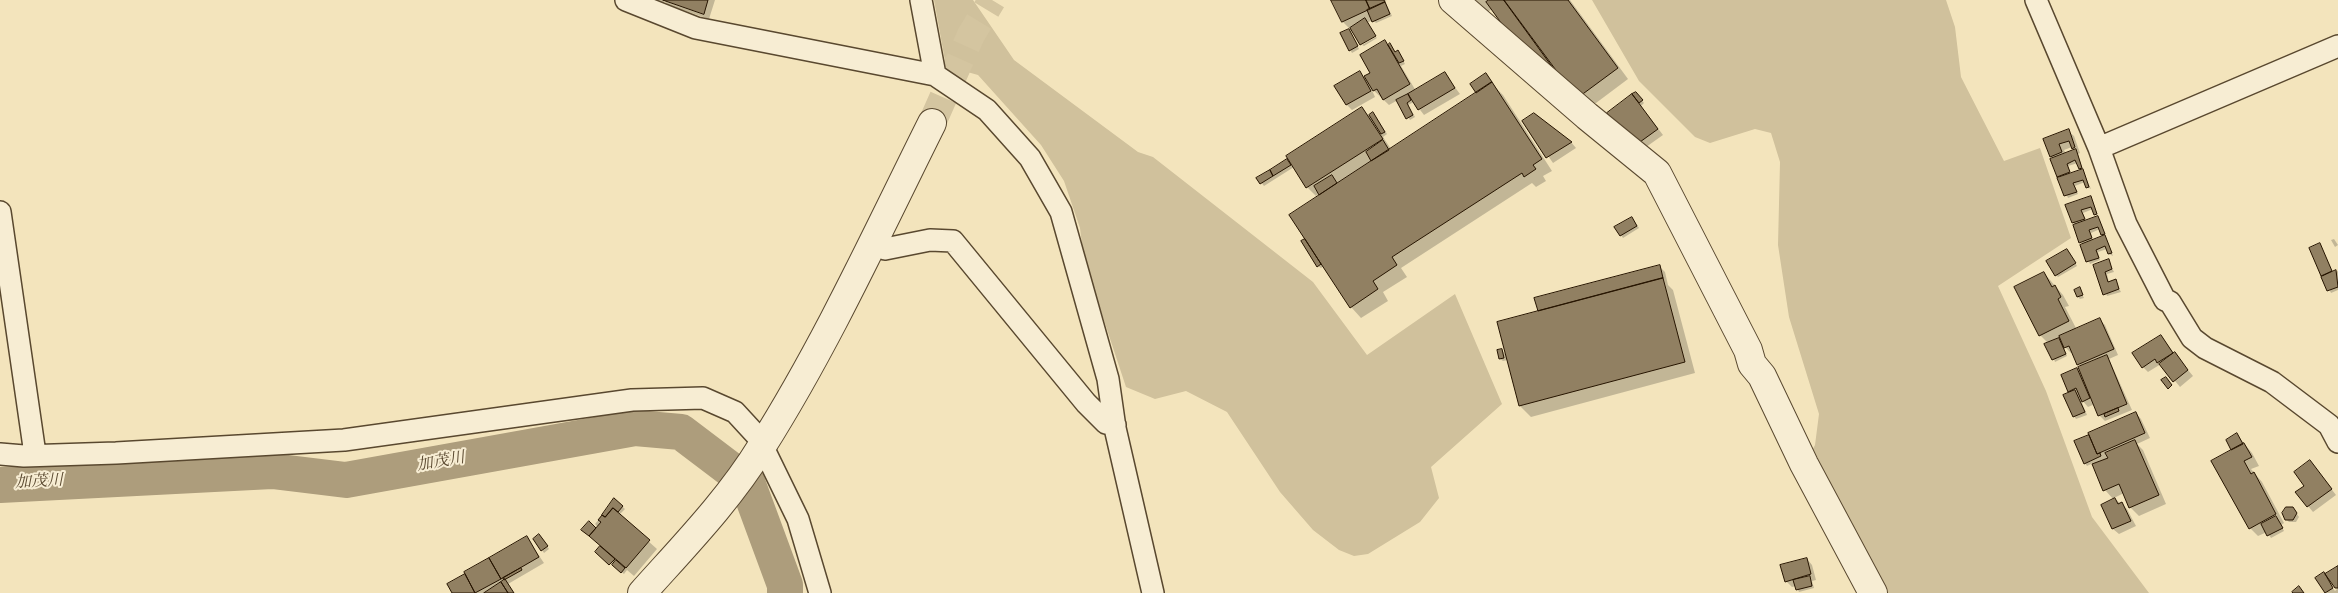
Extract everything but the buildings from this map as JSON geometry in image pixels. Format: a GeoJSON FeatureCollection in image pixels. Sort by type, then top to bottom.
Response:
{"type":"FeatureCollection","features":[{"type":"Feature","properties":{"kind":"street"},"geometry":{"type":"LineString","coordinates":[[626,0],[696,28],[935,74],[987,110],[1030,158],[1061,212],[1108,380],[1115,425],[1153,593]]}},
{"type":"Feature","properties":{"kind":"street"},"geometry":{"type":"LineString","coordinates":[[921,0],[935,74]]}},
{"type":"Feature","properties":{"kind":"street"},"geometry":{"type":"LineString","coordinates":[[1453,0],[1565,97],[1657,173],[1748,350],[1752,364],[1762,376],[1804,464],[1873,593]]}},
{"type":"Feature","properties":{"kind":"street"},"geometry":{"type":"LineString","coordinates":[[2036,0],[2100,148],[2126,224],[2165,300],[2170,302],[2192,338],[2205,348],[2272,382],[2330,425],[2338,442]]}},
{"type":"Feature","properties":{"kind":"street"},"geometry":{"type":"LineString","coordinates":[[2100,148],[2338,46]]}},
{"type":"Feature","properties":{"kind":"street"},"geometry":{"type":"LineString","coordinates":[[642,593],[709,519],[762,447],[826,334],[932,123]]}},
{"type":"Feature","properties":{"kind":"street"},"geometry":{"type":"LineString","coordinates":[[0,212],[35,454]]}},
{"type":"Feature","properties":{"kind":"street"},"geometry":{"type":"LineString","coordinates":[[873,241],[885,249],[930,240],[953,241],[1086,403],[1106,423],[1115,425]]}},
{"type":"Feature","properties":{"kind":"street"},"geometry":{"type":"LineString","coordinates":[[0,454],[116,453],[344,440],[632,400],[703,398],[735,412],[758,438],[798,519],[820,593]]}},
{"type":"Feature","properties":{"kind":"shaded area"},"geometry":{"type":"Polygon","coordinates":[[[934,0],[973,0],[1014,60],[1138,152],[1153,157],[1313,282],[1367,355],[1455,294],[1502,404],[1431,467],[1439,498],[1420,522],[1368,554],[1354,556],[1339,550],[1313,530],[1280,492],[1227,412],[1186,391],[1155,399],[1126,387],[1084,260],[1080,228],[1064,181],[1041,145],[978,75],[946,66],[934,0]]]}},
{"type":"Feature","properties":{"kind":"shaded area"},"geometry":{"type":"Polygon","coordinates":[[[1592,0],[1946,0],[1955,27],[1961,77],[2004,161],[2040,148],[2071,238],[1998,286],[2046,391],[2092,517],[2149,593],[1859,593],[1849,578],[1808,458],[1815,445],[1819,414],[1789,317],[1778,245],[1780,162],[1771,133],[1755,129],[1710,143],[1695,137],[1639,81],[1592,0]]]}},
{"type":"Feature","properties":{"kind":"waterway","name":"加茂川"},"geometry":{"type":"LineString","coordinates":[[0,485],[272,471],[346,480],[635,428],[681,432],[747,482],[785,585],[785,593]]}},
{"type":"Feature","properties":{"kind":"tunnel"},"geometry":{"type":"LineString","coordinates":[[932,123],[971,35],[992,0]]}}]}
